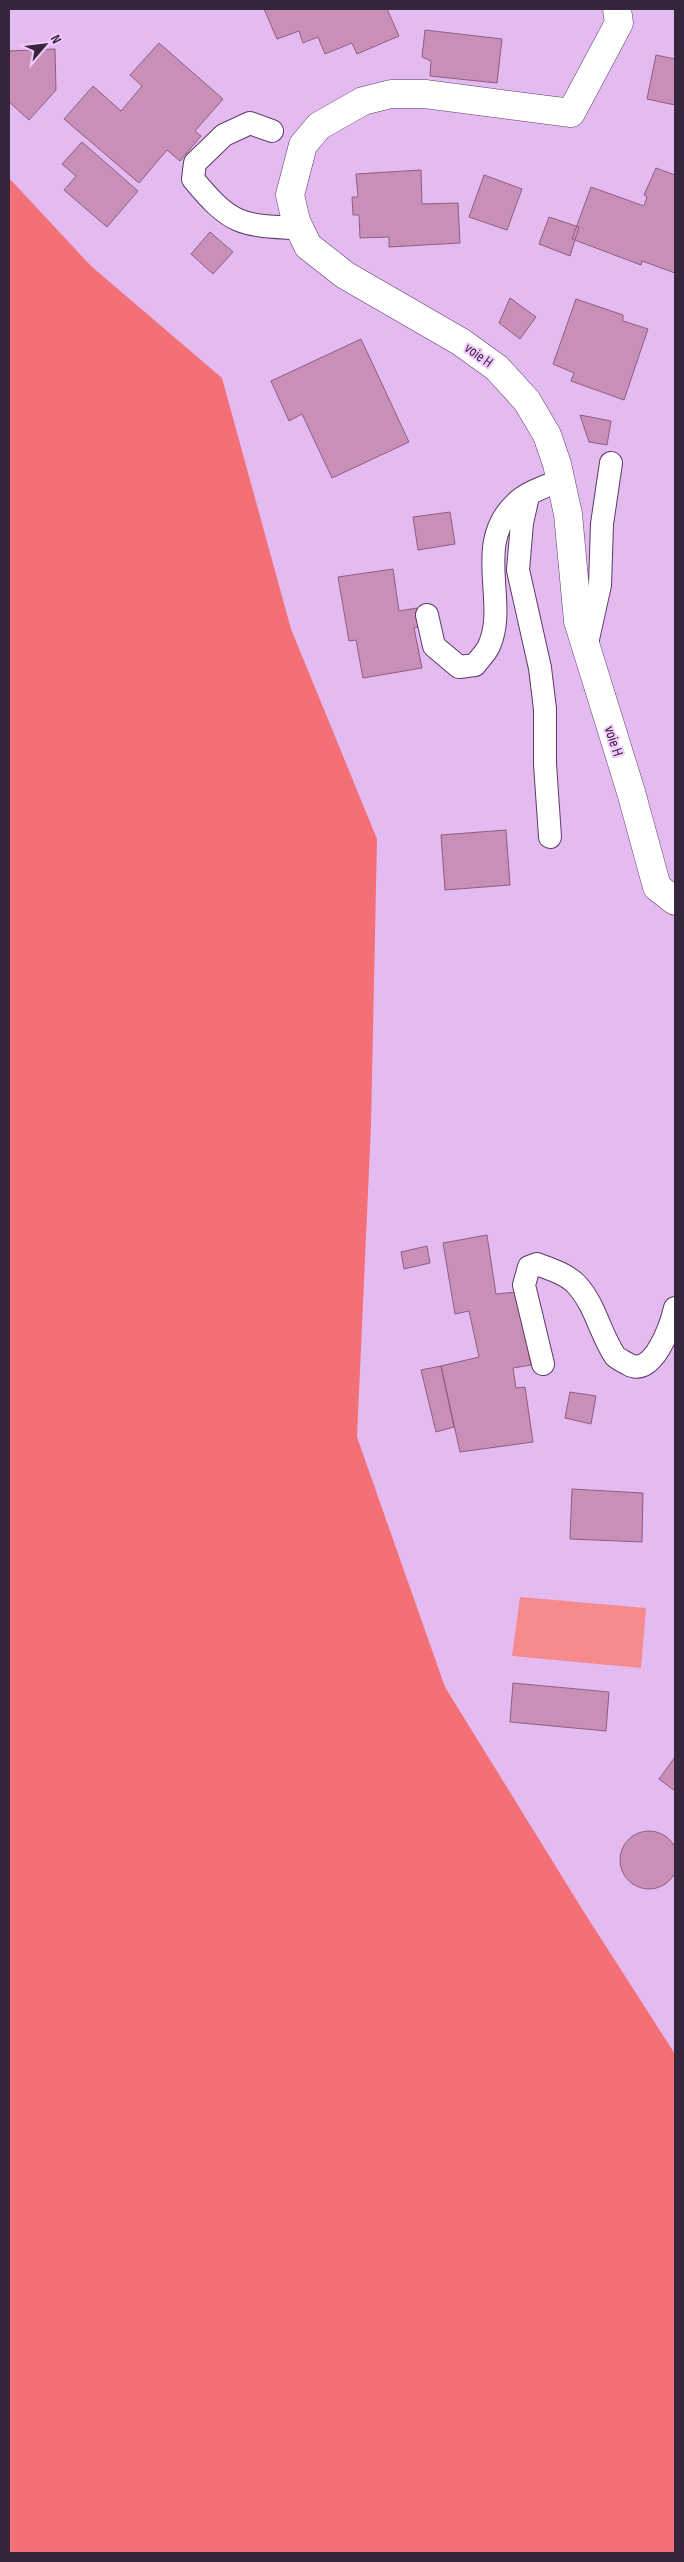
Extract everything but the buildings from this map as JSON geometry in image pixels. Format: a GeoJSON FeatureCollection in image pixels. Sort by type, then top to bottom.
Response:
{"type":"FeatureCollection","features":[{"type":"Feature","properties":{"kind":"street","name":"voie H"},"geometry":{"type":"LineString","coordinates":[[617,9],[620,23],[571,113],[425,94],[391,94],[363,101],[319,126],[303,145],[290,195],[299,228],[308,246],[345,275],[461,342],[497,368],[527,402],[547,435],[561,480],[568,514],[578,621],[631,792],[657,887],[675,901]]}},
{"type":"Feature","properties":{"kind":"lane"},"geometry":{"type":"LineString","coordinates":[[272,130],[250,123],[224,135],[195,163],[194,179],[211,200],[236,220],[256,227],[299,228]]}},
{"type":"Feature","properties":{"kind":"lane"},"geometry":{"type":"LineString","coordinates":[[586,648],[600,585],[602,524],[611,463]]}},
{"type":"Feature","properties":{"kind":"lane"},"geometry":{"type":"LineString","coordinates":[[427,615],[434,646],[459,667],[475,665],[489,647],[494,620],[492,567],[497,530],[516,502],[561,480]]}},
{"type":"Feature","properties":{"kind":"lane"},"geometry":{"type":"LineString","coordinates":[[528,496],[522,523],[518,570],[540,668],[545,709],[545,764],[550,837]]}},
{"type":"Feature","properties":{"kind":"lane"},"geometry":{"type":"LineString","coordinates":[[543,1364],[524,1285],[528,1267],[537,1264],[556,1270],[576,1283],[598,1316],[616,1357],[633,1367],[644,1365],[658,1353],[675,1308]]}},
{"type":"Feature","properties":{"kind":"shaded area"},"geometry":{"type":"Polygon","coordinates":[[[9,178],[91,266],[222,378],[291,629],[377,839],[371,1125],[357,1437],[445,1687],[582,1909],[675,2054],[675,2553],[9,2553],[9,178]]]}},
{"type":"Feature","properties":{"kind":"shaded area"},"geometry":{"type":"Polygon","coordinates":[[[520,1597],[646,1608],[641,1668],[512,1656],[520,1597]]]}}]}
